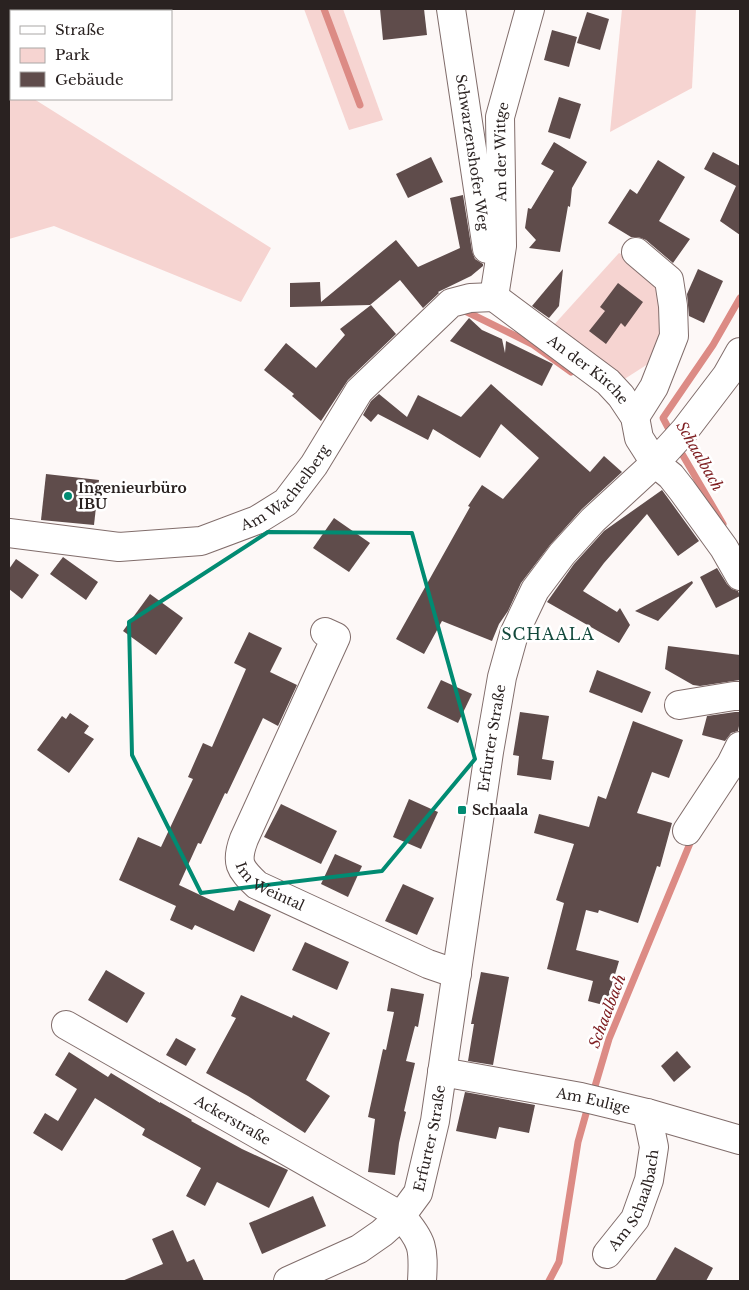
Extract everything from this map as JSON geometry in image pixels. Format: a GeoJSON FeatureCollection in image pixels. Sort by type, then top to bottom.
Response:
{"type":"FeatureCollection","features":[{"type":"Feature","properties":{"kind":"street","name":"Schwarzenshofer Weg"},"geometry":{"type":"LineString","coordinates":[[451,9],[494,297]]}},
{"type":"Feature","properties":{"kind":"street","name":"An der Wittge"},"geometry":{"type":"LineString","coordinates":[[494,297],[502,246],[500,117],[530,9]]}},
{"type":"Feature","properties":{"kind":"street"},"geometry":{"type":"LineString","coordinates":[[635,417],[654,387],[674,336],[673,306],[669,280],[636,252]]}},
{"type":"Feature","properties":{"kind":"street","name":"An der Kirche"},"geometry":{"type":"LineString","coordinates":[[494,297],[608,382],[621,396],[635,417],[640,438],[670,447],[671,476],[724,548],[740,576]]}},
{"type":"Feature","properties":{"kind":"street","name":"Am Wachtelberg"},"geometry":{"type":"LineString","coordinates":[[9,533],[119,547],[201,541],[256,520],[286,502],[314,465],[359,391],[451,303],[470,298],[494,297]]}},
{"type":"Feature","properties":{"kind":"street","name":"Erfurter Straße"},"geometry":{"type":"LineString","coordinates":[[288,1281],[359,1249],[382,1234],[401,1216],[418,1193],[433,1135],[498,696],[514,634],[535,590],[562,554],[593,520],[670,447],[727,375],[740,352]]}},
{"type":"Feature","properties":{"kind":"street","name":"Im Weintal"},"geometry":{"type":"LineString","coordinates":[[325,632],[336,637],[238,853],[239,864],[257,885],[428,964],[457,974]]}},
{"type":"Feature","properties":{"kind":"street"},"geometry":{"type":"LineString","coordinates":[[679,705],[740,696]]}},
{"type":"Feature","properties":{"kind":"street"},"geometry":{"type":"LineString","coordinates":[[687,831],[731,764],[740,746]]}},
{"type":"Feature","properties":{"kind":"street","name":"Ackerstraße"},"geometry":{"type":"LineString","coordinates":[[66,1025],[401,1216]]}},
{"type":"Feature","properties":{"kind":"street","name":"Am Eulige"},"geometry":{"type":"LineString","coordinates":[[442,1072],[594,1100],[647,1112],[740,1140]]}},
{"type":"Feature","properties":{"kind":"street","name":"Am Schaalbach"},"geometry":{"type":"LineString","coordinates":[[607,1254],[635,1219],[649,1180],[654,1147],[647,1112]]}},
{"type":"Feature","properties":{"kind":"street"},"geometry":{"type":"LineString","coordinates":[[401,1216],[415,1232],[420,1242],[423,1258],[422,1281]]}},
{"type":"Feature","properties":{"kind":"highlighted area"},"geometry":{"type":"Polygon","coordinates":[[[268,532],[412,533],[475,759],[382,871],[201,893],[132,755],[129,622],[268,532]]]}},
{"type":"Feature","properties":{"kind":"green space"},"geometry":{"type":"Polygon","coordinates":[[[304,9],[343,9],[383,120],[349,130],[304,9]]]}},
{"type":"Feature","properties":{"kind":"green space"},"geometry":{"type":"Polygon","coordinates":[[[622,9],[696,9],[692,88],[610,132],[622,9]]]}},
{"type":"Feature","properties":{"kind":"green space"},"geometry":{"type":"Polygon","coordinates":[[[9,88],[10,100],[36,100],[271,248],[241,302],[54,226],[9,239],[9,88]]]}},
{"type":"Feature","properties":{"kind":"green space"},"geometry":{"type":"Polygon","coordinates":[[[619,253],[646,267],[671,312],[651,362],[623,380],[552,327],[619,253]]]}},
{"type":"Feature","properties":{"kind":"building"},"geometry":{"type":"Polygon","coordinates":[[[380,9],[424,9],[427,35],[383,40],[380,9]]]}},
{"type":"Feature","properties":{"kind":"building"},"geometry":{"type":"Polygon","coordinates":[[[587,12],[609,19],[600,50],[577,43],[587,12]]]}},
{"type":"Feature","properties":{"kind":"building"},"geometry":{"type":"Polygon","coordinates":[[[552,30],[577,37],[569,67],[544,60],[552,30]]]}},
{"type":"Feature","properties":{"kind":"building"},"geometry":{"type":"Polygon","coordinates":[[[559,97],[581,104],[570,139],[548,132],[559,97]]]}},
{"type":"Feature","properties":{"kind":"building"},"geometry":{"type":"Polygon","coordinates":[[[554,142],[587,162],[572,188],[570,207],[568,206],[560,252],[529,248],[536,240],[525,228],[528,208],[531,209],[554,171],[541,164],[554,142]]]}},
{"type":"Feature","properties":{"kind":"building"},"geometry":{"type":"Polygon","coordinates":[[[713,152],[740,166],[740,235],[720,221],[736,186],[704,169],[713,152]]]}},
{"type":"Feature","properties":{"kind":"building"},"geometry":{"type":"Polygon","coordinates":[[[431,157],[443,182],[408,198],[396,174],[431,157]]]}},
{"type":"Feature","properties":{"kind":"building"},"geometry":{"type":"Polygon","coordinates":[[[658,160],[685,177],[659,221],[690,239],[673,263],[646,240],[631,237],[608,223],[630,189],[637,194],[658,160]]]}},
{"type":"Feature","properties":{"kind":"building"},"geometry":{"type":"Polygon","coordinates":[[[463,195],[472,251],[475,259],[483,264],[483,266],[471,276],[438,292],[423,308],[400,280],[370,305],[290,307],[290,283],[320,282],[321,302],[396,240],[418,267],[460,248],[450,198],[463,195]]]}},
{"type":"Feature","properties":{"kind":"building"},"geometry":{"type":"Polygon","coordinates":[[[563,269],[559,306],[549,318],[532,306],[563,269]]]}},
{"type":"Feature","properties":{"kind":"building"},"geometry":{"type":"Polygon","coordinates":[[[698,269],[723,281],[704,323],[689,316],[687,294],[698,269]]]}},
{"type":"Feature","properties":{"kind":"building"},"geometry":{"type":"Polygon","coordinates":[[[618,283],[643,302],[625,327],[621,323],[606,344],[589,331],[605,311],[600,307],[618,283]]]}},
{"type":"Feature","properties":{"kind":"building"},"geometry":{"type":"Polygon","coordinates":[[[371,305],[396,334],[348,380],[321,421],[292,396],[294,394],[264,370],[286,343],[316,368],[345,335],[340,329],[371,305]]]}},
{"type":"Feature","properties":{"kind":"building"},"geometry":{"type":"Polygon","coordinates":[[[469,318],[482,330],[502,339],[505,353],[506,341],[553,364],[542,386],[450,341],[469,318]]]}},
{"type":"Feature","properties":{"kind":"building"},"geometry":{"type":"Polygon","coordinates":[[[491,384],[590,472],[604,456],[622,472],[582,509],[550,545],[521,583],[492,641],[442,621],[424,654],[396,639],[470,507],[468,506],[482,485],[503,499],[539,458],[501,424],[480,458],[433,429],[428,440],[378,414],[371,422],[363,415],[371,401],[379,394],[407,417],[418,395],[461,417],[491,384]]]}},
{"type":"Feature","properties":{"kind":"building"},"geometry":{"type":"Polygon","coordinates":[[[46,474],[99,480],[94,525],[41,520],[46,474]]]}},
{"type":"Feature","properties":{"kind":"building"},"geometry":{"type":"Polygon","coordinates":[[[662,490],[699,541],[678,556],[647,514],[604,563],[583,591],[617,612],[620,608],[630,625],[619,643],[547,602],[574,564],[604,531],[662,490]]]}},
{"type":"Feature","properties":{"kind":"building"},"geometry":{"type":"Polygon","coordinates":[[[334,518],[370,543],[349,572],[313,548],[334,518]]]}},
{"type":"Feature","properties":{"kind":"building"},"geometry":{"type":"Polygon","coordinates":[[[63,557],[98,582],[86,600],[50,574],[63,557]]]}},
{"type":"Feature","properties":{"kind":"building"},"geometry":{"type":"Polygon","coordinates":[[[16,559],[39,575],[22,599],[9,589],[9,569],[16,559]]]}},
{"type":"Feature","properties":{"kind":"building"},"geometry":{"type":"Polygon","coordinates":[[[717,568],[727,584],[732,589],[738,591],[740,596],[716,608],[700,577],[717,568]]]}},
{"type":"Feature","properties":{"kind":"building"},"geometry":{"type":"Polygon","coordinates":[[[692,581],[693,583],[658,621],[635,611],[692,581]]]}},
{"type":"Feature","properties":{"kind":"building"},"geometry":{"type":"Polygon","coordinates":[[[150,594],[183,618],[156,655],[123,631],[150,594]]]}},
{"type":"Feature","properties":{"kind":"building"},"geometry":{"type":"Polygon","coordinates":[[[249,632],[282,648],[270,672],[297,685],[278,726],[263,718],[227,794],[225,793],[201,844],[198,843],[179,885],[234,911],[239,900],[271,915],[254,952],[195,925],[192,930],[170,920],[176,906],[119,880],[138,837],[161,847],[193,779],[188,777],[203,743],[212,747],[246,669],[234,663],[249,632]]]}},
{"type":"Feature","properties":{"kind":"building"},"geometry":{"type":"Polygon","coordinates":[[[668,646],[740,655],[740,680],[700,686],[693,685],[665,669],[668,646]]]}},
{"type":"Feature","properties":{"kind":"building"},"geometry":{"type":"Polygon","coordinates":[[[597,670],[651,692],[642,713],[589,692],[597,670]]]}},
{"type":"Feature","properties":{"kind":"building"},"geometry":{"type":"Polygon","coordinates":[[[441,680],[472,694],[458,723],[427,708],[441,680]]]}},
{"type":"Feature","properties":{"kind":"building"},"geometry":{"type":"Polygon","coordinates":[[[520,712],[549,716],[542,759],[554,761],[551,780],[517,775],[519,756],[513,755],[520,712]]]}},
{"type":"Feature","properties":{"kind":"building"},"geometry":{"type":"Polygon","coordinates":[[[740,712],[738,731],[731,733],[725,741],[702,735],[707,716],[740,712]]]}},
{"type":"Feature","properties":{"kind":"building"},"geometry":{"type":"Polygon","coordinates":[[[70,713],[89,726],[84,733],[94,739],[69,773],[37,750],[62,716],[66,719],[70,713]]]}},
{"type":"Feature","properties":{"kind":"building"},"geometry":{"type":"Polygon","coordinates":[[[633,721],[683,740],[669,778],[652,772],[637,813],[672,823],[660,867],[657,866],[638,923],[599,910],[598,913],[586,910],[576,950],[619,961],[611,988],[616,989],[611,1007],[588,1001],[593,981],[547,969],[564,903],[556,900],[574,844],[534,833],[539,814],[589,827],[598,796],[606,799],[633,721]]]}},
{"type":"Feature","properties":{"kind":"building"},"geometry":{"type":"Polygon","coordinates":[[[409,799],[438,812],[421,849],[393,837],[409,799]]]}},
{"type":"Feature","properties":{"kind":"building"},"geometry":{"type":"Polygon","coordinates":[[[281,804],[337,831],[321,864],[264,837],[281,804]]]}},
{"type":"Feature","properties":{"kind":"building"},"geometry":{"type":"Polygon","coordinates":[[[335,854],[362,866],[348,897],[321,884],[335,854]]]}},
{"type":"Feature","properties":{"kind":"building"},"geometry":{"type":"Polygon","coordinates":[[[403,884],[434,898],[417,935],[385,921],[403,884]]]}},
{"type":"Feature","properties":{"kind":"building"},"geometry":{"type":"Polygon","coordinates":[[[305,942],[349,962],[337,990],[292,970],[305,942]]]}},
{"type":"Feature","properties":{"kind":"building"},"geometry":{"type":"Polygon","coordinates":[[[106,970],[145,993],[127,1023],[88,1000],[106,970]]]}},
{"type":"Feature","properties":{"kind":"building"},"geometry":{"type":"Polygon","coordinates":[[[481,972],[509,977],[493,1065],[468,1061],[474,1024],[471,1024],[481,972]]]}},
{"type":"Feature","properties":{"kind":"building"},"geometry":{"type":"Polygon","coordinates":[[[391,988],[424,994],[418,1027],[415,1026],[406,1061],[415,1063],[404,1111],[406,1112],[399,1143],[395,1175],[368,1172],[375,1119],[368,1117],[383,1049],[386,1050],[394,1012],[387,1011],[391,988]]]}},
{"type":"Feature","properties":{"kind":"building"},"geometry":{"type":"Polygon","coordinates":[[[241,995],[292,1018],[293,1015],[330,1033],[306,1080],[330,1096],[305,1133],[248,1096],[206,1073],[236,1018],[231,1016],[241,995]]]}},
{"type":"Feature","properties":{"kind":"building"},"geometry":{"type":"Polygon","coordinates":[[[176,1038],[196,1049],[186,1066],[166,1055],[176,1038]]]}},
{"type":"Feature","properties":{"kind":"building"},"geometry":{"type":"Polygon","coordinates":[[[677,1051],[691,1067],[674,1082],[661,1066],[677,1051]]]}},
{"type":"Feature","properties":{"kind":"building"},"geometry":{"type":"Polygon","coordinates":[[[69,1052],[108,1077],[111,1073],[242,1149],[288,1170],[269,1208],[217,1182],[205,1206],[186,1196],[201,1168],[142,1135],[145,1129],[95,1098],[62,1151],[33,1133],[45,1113],[58,1121],[77,1089],[55,1075],[69,1052]]]}},
{"type":"Feature","properties":{"kind":"building"},"geometry":{"type":"Polygon","coordinates":[[[465,1092],[535,1105],[529,1133],[499,1127],[496,1139],[456,1131],[465,1092]]]}},
{"type":"Feature","properties":{"kind":"building"},"geometry":{"type":"Polygon","coordinates":[[[313,1196],[326,1226],[262,1254],[249,1223],[313,1196]]]}},
{"type":"Feature","properties":{"kind":"building"},"geometry":{"type":"Polygon","coordinates":[[[173,1230],[187,1262],[194,1259],[204,1281],[122,1281],[163,1264],[152,1239],[173,1230]]]}},
{"type":"Feature","properties":{"kind":"building"},"geometry":{"type":"Polygon","coordinates":[[[675,1247],[713,1268],[706,1281],[655,1281],[675,1247]]]}},
{"type":"Feature","properties":{"kind":"waterway"},"geometry":{"type":"LineString","coordinates":[[324,9],[360,105]]}},
{"type":"Feature","properties":{"kind":"waterway","name":"Schaalbach"},"geometry":{"type":"LineString","coordinates":[[672,435],[663,418],[713,345],[740,298]]}},
{"type":"Feature","properties":{"kind":"waterway"},"geometry":{"type":"LineString","coordinates":[[463,310],[532,344],[571,372]]}},
{"type":"Feature","properties":{"kind":"waterway","name":"Schaalbach"},"geometry":{"type":"LineString","coordinates":[[678,447],[723,524]]}},
{"type":"Feature","properties":{"kind":"waterway","name":"Schaalbach"},"geometry":{"type":"LineString","coordinates":[[593,1093],[609,1039],[693,836]]}},
{"type":"Feature","properties":{"kind":"waterway","name":"Schaalbach"},"geometry":{"type":"LineString","coordinates":[[549,1281],[559,1262],[578,1142],[589,1103]]}},
{"type":"Feature","properties":{"kind":"place","name":"Ingenieurbüro IBU"},"geometry":{"type":"Point","coordinates":[68,496]}},
{"type":"Feature","properties":{"kind":"place","name":"Schaala"},"geometry":{"type":"Point","coordinates":[462,810]}},
{"type":"Feature","properties":{"kind":"district","name":"SCHAALA"},"geometry":{"type":"Point","coordinates":[548,634]}}]}
